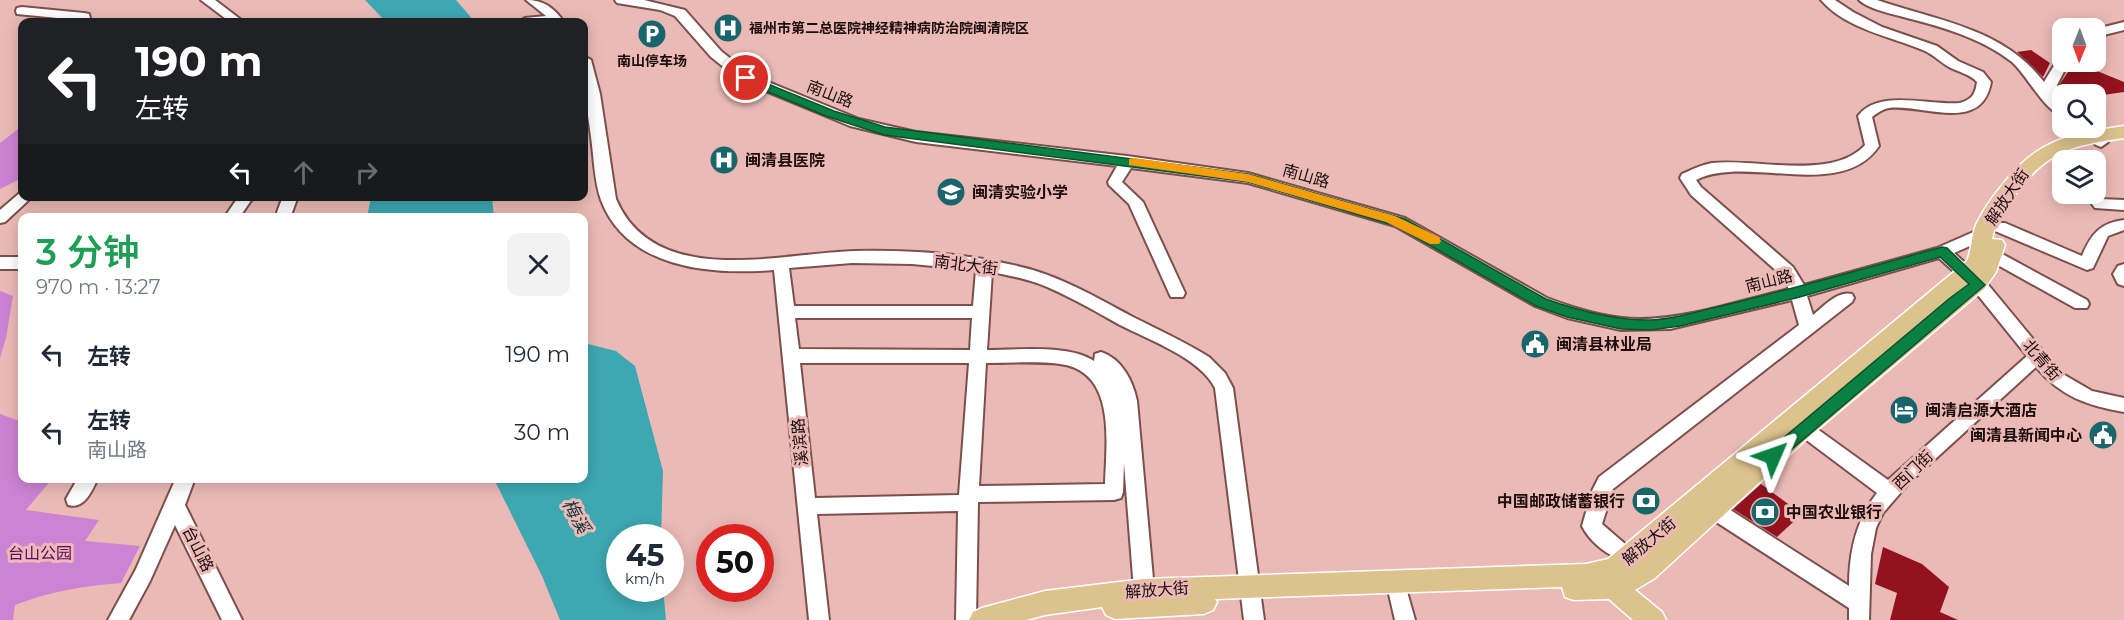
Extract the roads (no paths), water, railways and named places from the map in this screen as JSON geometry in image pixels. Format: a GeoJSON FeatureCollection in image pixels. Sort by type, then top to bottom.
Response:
{"type":"FeatureCollection","features":[{"type":"Feature","properties":{"kind":"main road","name":"解放大街"},"geometry":{"type":"LineString","coordinates":[[2106,135],[2124,132]]}},
{"type":"Feature","properties":{"kind":"main road","name":"解放大街"},"geometry":{"type":"LineString","coordinates":[[1252,602],[1586,575],[1613,569],[1972,278],[1986,275],[1993,255],[1992,231],[1988,220],[2032,161],[2063,144],[2092,138]]}},
{"type":"Feature","properties":{"kind":"main road","name":"解放大街"},"geometry":{"type":"LineString","coordinates":[[1613,569],[1625,585],[1639,575],[1803,428],[1955,301],[1972,278],[1983,244],[1992,231]]}},
{"type":"Feature","properties":{"kind":"main road","name":"解放大街"},"geometry":{"type":"LineString","coordinates":[[1034,620],[1090,609],[1143,605],[1399,594],[1613,569]]}},
{"type":"Feature","properties":{"kind":"main road"},"geometry":{"type":"LineString","coordinates":[[1613,569],[1630,603],[1653,620]]}},
{"type":"Feature","properties":{"kind":"main road","name":"解放大街"},"geometry":{"type":"LineString","coordinates":[[982,620],[1053,602],[1143,605]]}},
{"type":"Feature","properties":{"kind":"street"},"geometry":{"type":"LineString","coordinates":[[207,0],[233,18]]}},
{"type":"Feature","properties":{"kind":"street"},"geometry":{"type":"LineString","coordinates":[[229,0],[236,18]]}},
{"type":"Feature","properties":{"kind":"street","name":"南山路"},"geometry":{"type":"LineString","coordinates":[[621,0],[663,7],[680,14],[692,24],[716,54],[746,78],[772,91],[863,125],[916,137],[1126,161],[1248,178],[1391,219],[1420,232],[1541,302],[1567,312],[1609,322],[1632,325],[1660,324],[1796,293],[1942,252],[1992,231]]}},
{"type":"Feature","properties":{"kind":"street"},"geometry":{"type":"LineString","coordinates":[[1808,327],[1794,283],[1787,271],[1696,191],[1687,178],[1712,168],[1789,171],[1850,164],[1870,150],[1872,146],[1864,117],[1868,113],[1889,104],[1939,110],[1959,108],[1980,98],[1984,88],[1978,75],[1953,64],[1932,49],[1877,30],[1848,15],[1827,0]]}},
{"type":"Feature","properties":{"kind":"street"},"geometry":{"type":"LineString","coordinates":[[1865,0],[1980,38],[2000,47],[2025,68],[2052,102]]}},
{"type":"Feature","properties":{"kind":"street"},"geometry":{"type":"LineString","coordinates":[[524,18],[529,14],[534,1],[554,18]]}},
{"type":"Feature","properties":{"kind":"street"},"geometry":{"type":"LineString","coordinates":[[22,11],[84,18]]}},
{"type":"Feature","properties":{"kind":"street"},"geometry":{"type":"LineString","coordinates":[[2106,30],[2124,26]]}},
{"type":"Feature","properties":{"kind":"street"},"geometry":{"type":"LineString","coordinates":[[2052,93],[2049,87],[2056,72]]}},
{"type":"Feature","properties":{"kind":"street","name":"南北大街"},"geometry":{"type":"LineString","coordinates":[[588,75],[593,94],[605,189],[612,211],[622,226],[656,249],[689,262],[732,267],[781,264],[813,259],[877,257],[984,266],[1026,274],[1062,288],[1189,353],[1212,370],[1224,388],[1252,602]]}},
{"type":"Feature","properties":{"kind":"street"},"geometry":{"type":"LineString","coordinates":[[1126,161],[1114,183],[1135,202],[1177,293]]}},
{"type":"Feature","properties":{"kind":"street"},"geometry":{"type":"LineString","coordinates":[[0,218],[20,201]]}},
{"type":"Feature","properties":{"kind":"street"},"geometry":{"type":"LineString","coordinates":[[235,213],[244,201]]}},
{"type":"Feature","properties":{"kind":"street"},"geometry":{"type":"LineString","coordinates":[[2100,204],[2124,205]]}},
{"type":"Feature","properties":{"kind":"street"},"geometry":{"type":"LineString","coordinates":[[1992,231],[2087,264],[2101,232],[2112,226],[2124,225]]}},
{"type":"Feature","properties":{"kind":"street","name":"北青街"},"geometry":{"type":"LineString","coordinates":[[1942,252],[1972,278],[2055,378],[2078,394],[2124,405]]}},
{"type":"Feature","properties":{"kind":"street"},"geometry":{"type":"LineString","coordinates":[[1993,255],[2081,304]]}},
{"type":"Feature","properties":{"kind":"street"},"geometry":{"type":"LineString","coordinates":[[0,262],[18,263]]}},
{"type":"Feature","properties":{"kind":"street","name":"溪滨路"},"geometry":{"type":"LineString","coordinates":[[781,264],[819,620]]}},
{"type":"Feature","properties":{"kind":"street"},"geometry":{"type":"LineString","coordinates":[[966,620],[968,499],[984,266]]}},
{"type":"Feature","properties":{"kind":"street"},"geometry":{"type":"LineString","coordinates":[[2124,270],[2121,274],[2124,280]]}},
{"type":"Feature","properties":{"kind":"street"},"geometry":{"type":"LineString","coordinates":[[1613,569],[1593,526],[1601,491],[1606,483],[1846,298]]}},
{"type":"Feature","properties":{"kind":"street"},"geometry":{"type":"LineString","coordinates":[[787,312],[981,312]]}},
{"type":"Feature","properties":{"kind":"street"},"geometry":{"type":"LineString","coordinates":[[792,356],[1071,358],[1098,373],[1108,387],[1113,405],[1114,492],[806,506]]}},
{"type":"Feature","properties":{"kind":"street","name":"西门街"},"geometry":{"type":"LineString","coordinates":[[1859,612],[1859,577],[1872,514],[1890,492],[1996,391],[2037,357]]}},
{"type":"Feature","properties":{"kind":"street"},"geometry":{"type":"LineString","coordinates":[[1101,359],[1117,372],[1127,393],[1143,605]]}},
{"type":"Feature","properties":{"kind":"street"},"geometry":{"type":"LineString","coordinates":[[1803,428],[1890,492]]}},
{"type":"Feature","properties":{"kind":"street"},"geometry":{"type":"LineString","coordinates":[[75,499],[86,483]]}},
{"type":"Feature","properties":{"kind":"street"},"geometry":{"type":"LineString","coordinates":[[118,620],[143,574],[184,483]]}},
{"type":"Feature","properties":{"kind":"street","name":"台山路"},"geometry":{"type":"LineString","coordinates":[[175,505],[232,620]]}},
{"type":"Feature","properties":{"kind":"street"},"geometry":{"type":"LineString","coordinates":[[1714,510],[1859,612]]}},
{"type":"Feature","properties":{"kind":"street"},"geometry":{"type":"LineString","coordinates":[[1399,594],[1405,620]]}},
{"type":"Feature","properties":{"kind":"water"},"geometry":{"type":"Polygon","coordinates":[[[365,0],[456,0],[472,18],[382,18],[365,0]]]}},
{"type":"Feature","properties":{"kind":"water"},"geometry":{"type":"Polygon","coordinates":[[[370,201],[492,201],[494,213],[368,213],[370,201]]]}},
{"type":"Feature","properties":{"kind":"water","name":"梅溪"},"geometry":{"type":"Polygon","coordinates":[[[588,344],[616,351],[635,366],[663,471],[661,524],[606,524],[606,602],[664,602],[666,620],[560,620],[542,576],[496,483],[588,483],[588,344]]]}},
{"type":"Feature","properties":{"kind":"place","name":"福州市第二总医院神经精神病防治院闽清院区"},"geometry":{"type":"Point","coordinates":[728,28]}},
{"type":"Feature","properties":{"kind":"place","name":"南山停车场"},"geometry":{"type":"Point","coordinates":[652,34]}},
{"type":"Feature","properties":{"kind":"place","name":"闽清县医院"},"geometry":{"type":"Point","coordinates":[724,160]}},
{"type":"Feature","properties":{"kind":"place","name":"闽清实验小学"},"geometry":{"type":"Point","coordinates":[951,192]}},
{"type":"Feature","properties":{"kind":"place","name":"闽清县林业局"},"geometry":{"type":"Point","coordinates":[1535,344]}},
{"type":"Feature","properties":{"kind":"place","name":"闽清启源大酒店"},"geometry":{"type":"Point","coordinates":[1904,410]}},
{"type":"Feature","properties":{"kind":"place","name":"闽清县新闻中心"},"geometry":{"type":"Point","coordinates":[2103,435]}},
{"type":"Feature","properties":{"kind":"place","name":"中国邮政储蓄银行"},"geometry":{"type":"Point","coordinates":[1646,501]}},
{"type":"Feature","properties":{"kind":"place","name":"中国农业银行"},"geometry":{"type":"Point","coordinates":[1765,512]}},
{"type":"Feature","properties":{"kind":"park label","name":"台山公园"},"geometry":{"type":"Point","coordinates":[40,553]}}]}
